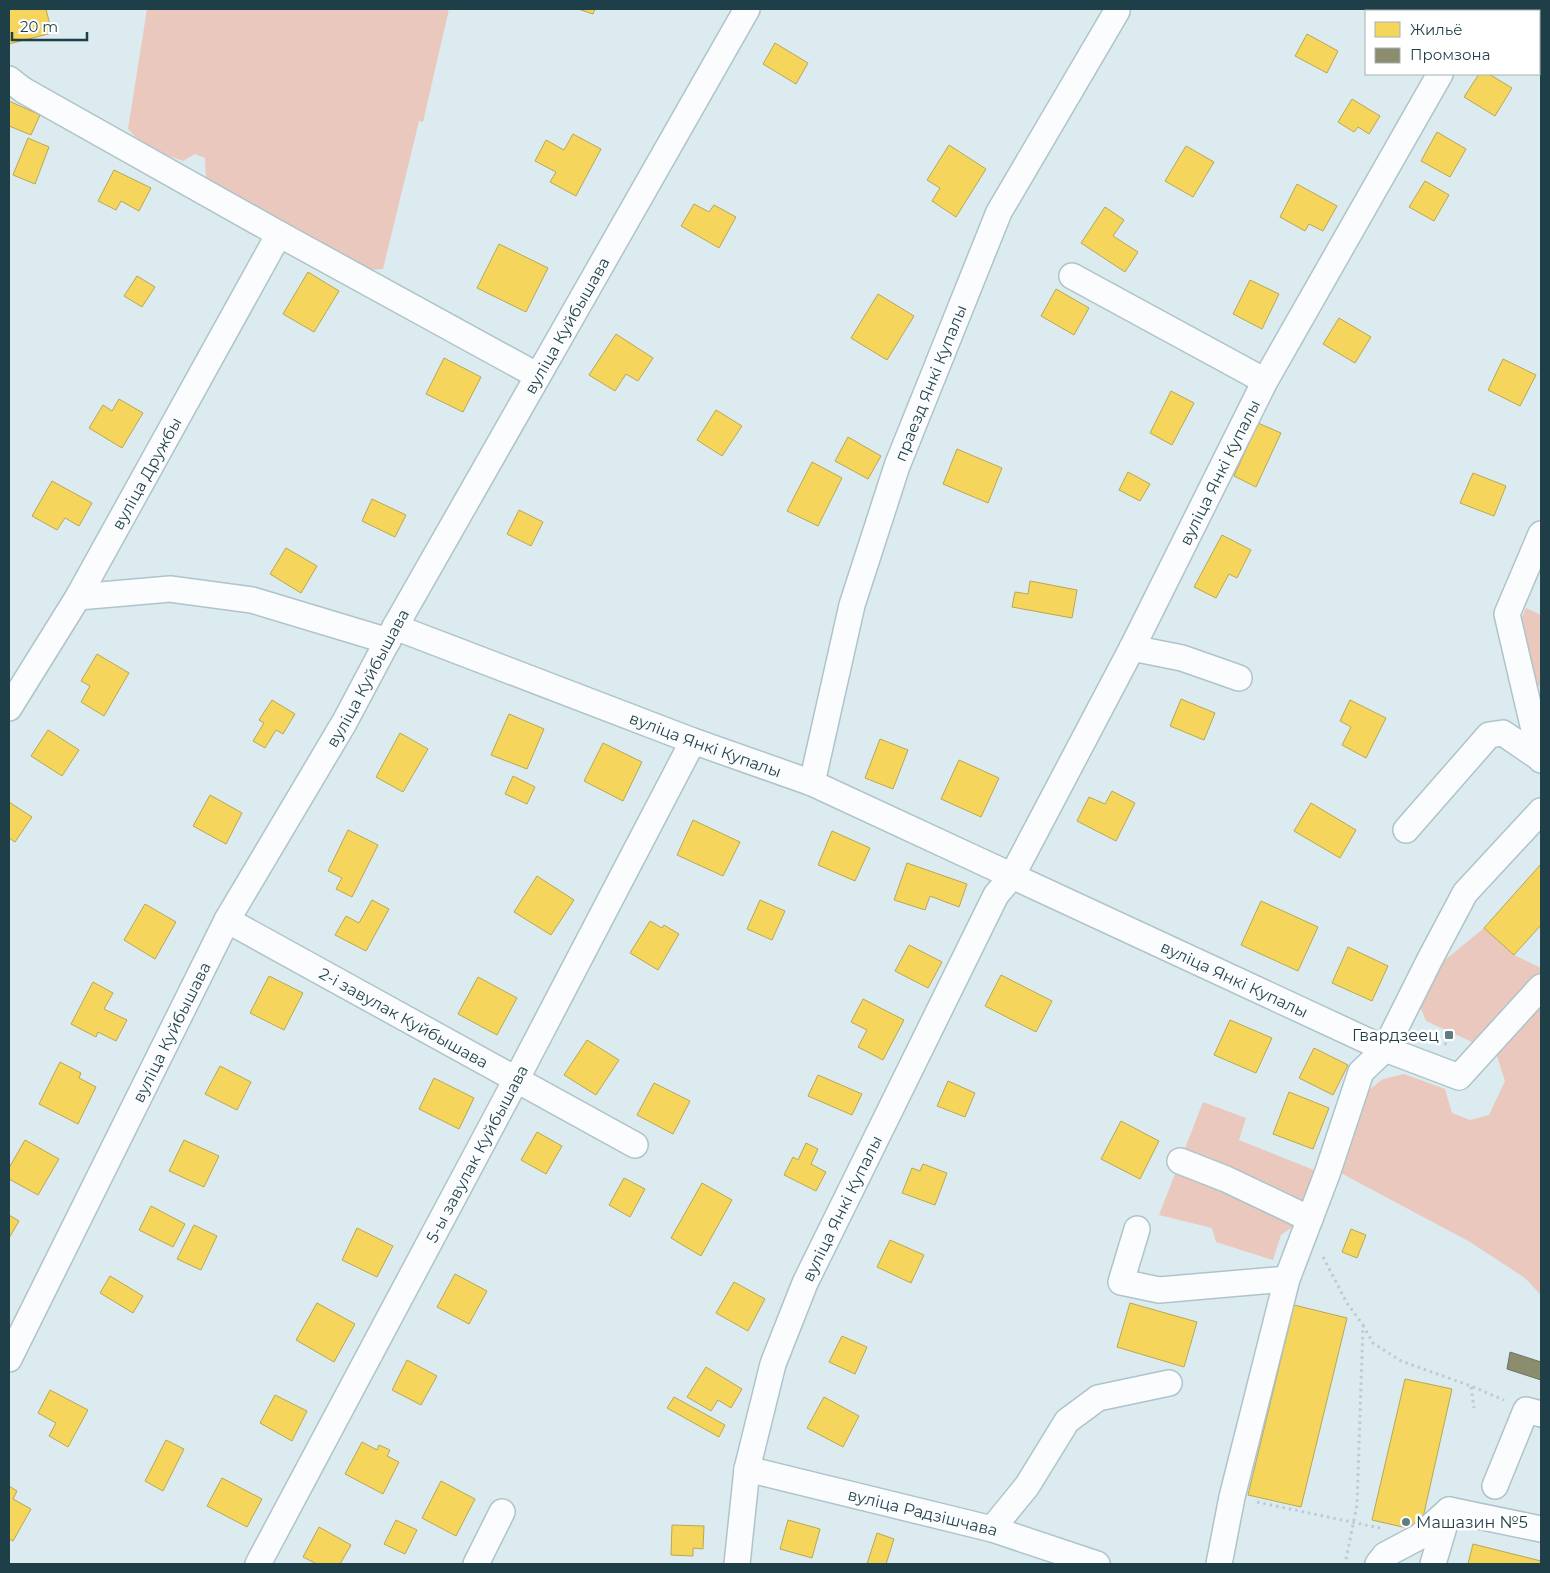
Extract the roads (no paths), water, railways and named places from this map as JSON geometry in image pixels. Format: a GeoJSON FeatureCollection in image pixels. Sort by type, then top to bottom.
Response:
{"type":"FeatureCollection","features":[{"type":"Feature","properties":{"kind":"street","name":"вуліца Куйбышава"},"geometry":{"type":"LineString","coordinates":[[9,1359],[227,920],[344,723],[392,634],[747,9]]}},
{"type":"Feature","properties":{"kind":"street","name":"праезд Янкі Купалы"},"geometry":{"type":"LineString","coordinates":[[812,783],[852,605],[898,466],[999,212],[1117,10]]}},
{"type":"Feature","properties":{"kind":"street","name":"вуліца Янкі Купалы"},"geometry":{"type":"LineString","coordinates":[[737,1564],[748,1469],[773,1364],[805,1283],[996,895],[1012,876],[1132,648],[1265,381],[1439,75]]}},
{"type":"Feature","properties":{"kind":"street"},"geometry":{"type":"LineString","coordinates":[[9,79],[23,90],[279,234],[538,376]]}},
{"type":"Feature","properties":{"kind":"street","name":"вуліца Дружбы"},"geometry":{"type":"LineString","coordinates":[[9,708],[78,596],[279,234]]}},
{"type":"Feature","properties":{"kind":"street"},"geometry":{"type":"LineString","coordinates":[[1072,276],[1265,381]]}},
{"type":"Feature","properties":{"kind":"street"},"geometry":{"type":"LineString","coordinates":[[1541,534],[1507,614],[1541,760]]}},
{"type":"Feature","properties":{"kind":"street","name":"вуліца Янкі Купалы"},"geometry":{"type":"LineString","coordinates":[[78,596],[170,589],[252,600],[392,634],[812,783],[1385,1049],[1459,1077],[1541,988]]}},
{"type":"Feature","properties":{"kind":"street"},"geometry":{"type":"LineString","coordinates":[[1132,648],[1182,658],[1239,678]]}},
{"type":"Feature","properties":{"kind":"street"},"geometry":{"type":"LineString","coordinates":[[1406,830],[1489,735],[1503,732],[1541,760]]}},
{"type":"Feature","properties":{"kind":"street","name":"5-ы завулак Куйбышава"},"geometry":{"type":"LineString","coordinates":[[258,1564],[516,1080],[693,742]]}},
{"type":"Feature","properties":{"kind":"street"},"geometry":{"type":"LineString","coordinates":[[1219,1564],[1232,1497],[1287,1279],[1361,1072],[1385,1049],[1466,892],[1541,811]]}},
{"type":"Feature","properties":{"kind":"street","name":"2-і завулак Куйбышава"},"geometry":{"type":"LineString","coordinates":[[227,920],[635,1145]]}},
{"type":"Feature","properties":{"kind":"street"},"geometry":{"type":"LineString","coordinates":[[1180,1161],[1226,1179],[1308,1223]]}},
{"type":"Feature","properties":{"kind":"street"},"geometry":{"type":"LineString","coordinates":[[1137,1229],[1121,1282],[1159,1290],[1287,1279]]}},
{"type":"Feature","properties":{"kind":"street"},"geometry":{"type":"LineString","coordinates":[[992,1529],[1027,1486],[1068,1421],[1098,1398],[1169,1383]]}},
{"type":"Feature","properties":{"kind":"street"},"geometry":{"type":"LineString","coordinates":[[1495,1486],[1534,1412]]}},
{"type":"Feature","properties":{"kind":"street","name":"вуліца Радзішчава"},"geometry":{"type":"LineString","coordinates":[[748,1469],[992,1529],[1096,1564]]}},
{"type":"Feature","properties":{"kind":"street"},"geometry":{"type":"LineString","coordinates":[[1449,1510],[1541,1529]]}},
{"type":"Feature","properties":{"kind":"street"},"geometry":{"type":"LineString","coordinates":[[1378,1564],[1385,1556],[1419,1537],[1449,1510]]}},
{"type":"Feature","properties":{"kind":"street"},"geometry":{"type":"LineString","coordinates":[[1433,1564],[1449,1510]]}},
{"type":"Feature","properties":{"kind":"street"},"geometry":{"type":"LineString","coordinates":[[476,1564],[502,1512]]}},
{"type":"Feature","properties":{"kind":"place","name":"Гвардзеец"},"geometry":{"type":"Point","coordinates":[1449,1035]}},
{"type":"Feature","properties":{"kind":"place","name":"Машазин №5"},"geometry":{"type":"Point","coordinates":[1406,1522]}}]}
